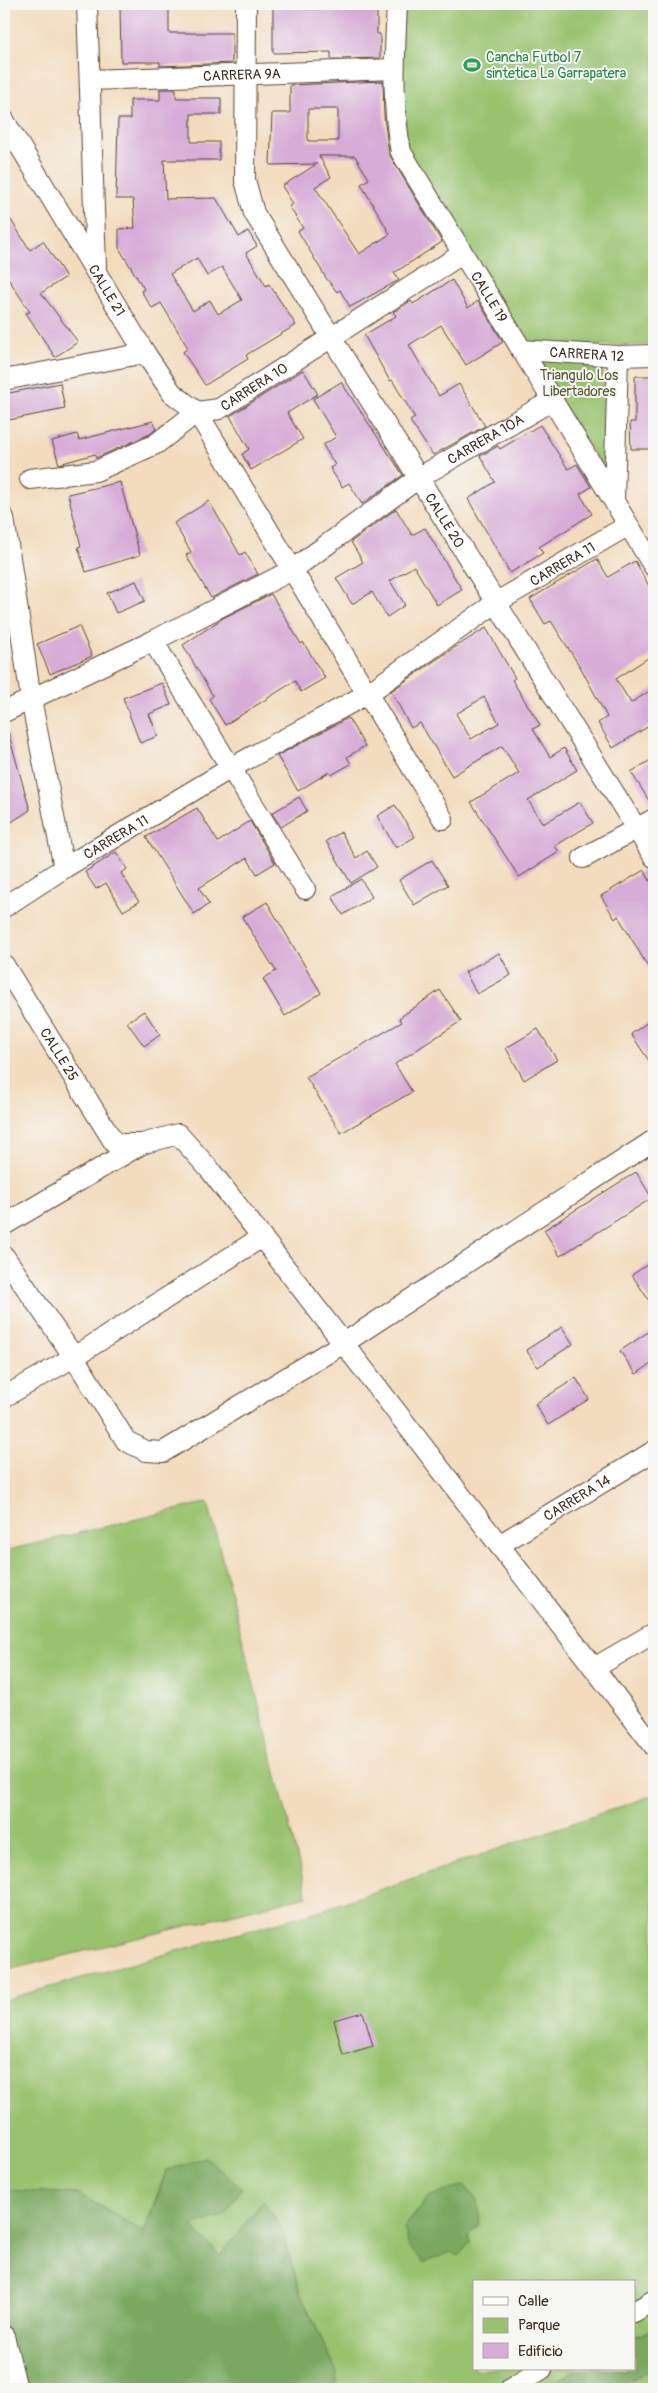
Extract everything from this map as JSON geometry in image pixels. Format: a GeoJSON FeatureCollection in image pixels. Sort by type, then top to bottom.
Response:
{"type":"FeatureCollection","features":[{"type":"Feature","properties":{"kind":"street","name":"CALLE 21"},"geometry":{"type":"LineString","coordinates":[[87,4],[96,270],[145,353],[172,392],[197,412]]}},
{"type":"Feature","properties":{"kind":"street","name":"CALLE 20"},"geometry":{"type":"LineString","coordinates":[[246,4],[245,180],[254,213],[654,857]]}},
{"type":"Feature","properties":{"kind":"street","name":"CALLE 19"},"geometry":{"type":"LineString","coordinates":[[397,4],[394,69],[397,131],[401,152],[551,401],[654,567]]}},
{"type":"Feature","properties":{"kind":"street","name":"CARRERA 9A"},"geometry":{"type":"LineString","coordinates":[[90,80],[394,69]]}},
{"type":"Feature","properties":{"kind":"street"},"geometry":{"type":"LineString","coordinates":[[4,120],[96,270]]}},
{"type":"Feature","properties":{"kind":"street","name":"CARRERA 10"},"geometry":{"type":"LineString","coordinates":[[30,479],[96,471],[156,444],[197,412],[219,409],[462,254]]}},
{"type":"Feature","properties":{"kind":"street","name":"CARRERA 12"},"geometry":{"type":"LineString","coordinates":[[521,350],[618,356],[654,355]]}},
{"type":"Feature","properties":{"kind":"street"},"geometry":{"type":"LineString","coordinates":[[4,380],[145,353]]}},
{"type":"Feature","properties":{"kind":"street"},"geometry":{"type":"LineString","coordinates":[[614,500],[618,356]]}},
{"type":"Feature","properties":{"kind":"street","name":"CARRERA 10A"},"geometry":{"type":"LineString","coordinates":[[153,641],[292,570],[420,478],[551,401]]}},
{"type":"Feature","properties":{"kind":"street"},"geometry":{"type":"LineString","coordinates":[[197,412],[443,819]]}},
{"type":"Feature","properties":{"kind":"street"},"geometry":{"type":"LineString","coordinates":[[4,518],[31,699],[64,868]]}},
{"type":"Feature","properties":{"kind":"street","name":"CARRERA 11"},"geometry":{"type":"LineString","coordinates":[[4,907],[64,868],[231,768],[367,694],[497,602],[628,526]]}},
{"type":"Feature","properties":{"kind":"street"},"geometry":{"type":"LineString","coordinates":[[4,712],[153,641],[305,889]]}},
{"type":"Feature","properties":{"kind":"street"},"geometry":{"type":"LineString","coordinates":[[582,858],[637,830],[654,819]]}},
{"type":"Feature","properties":{"kind":"street","name":"CALLE 25"},"geometry":{"type":"LineString","coordinates":[[4,964],[114,1144],[142,1144]]}},
{"type":"Feature","properties":{"kind":"street"},"geometry":{"type":"LineString","coordinates":[[4,1225],[142,1144],[178,1134],[210,1170],[654,1746]]}},
{"type":"Feature","properties":{"kind":"street"},"geometry":{"type":"LineString","coordinates":[[4,1256],[74,1357],[126,1440],[146,1451],[163,1452],[344,1343],[654,1140]]}},
{"type":"Feature","properties":{"kind":"street"},"geometry":{"type":"LineString","coordinates":[[4,1397],[74,1357],[262,1237]]}},
{"type":"Feature","properties":{"kind":"street","name":"CARRERA 14"},"geometry":{"type":"LineString","coordinates":[[499,1545],[654,1452]]}},
{"type":"Feature","properties":{"kind":"street"},"geometry":{"type":"LineString","coordinates":[[594,1668],[654,1633]]}},
{"type":"Feature","properties":{"kind":"street"},"geometry":{"type":"LineString","coordinates":[[636,2311],[654,2300]]}},
{"type":"Feature","properties":{"kind":"street"},"geometry":{"type":"LineString","coordinates":[[4,2336],[17,2389]]}},
{"type":"Feature","properties":{"kind":"street"},"geometry":{"type":"LineString","coordinates":[[510,2389],[540,2370]]}},
{"type":"Feature","properties":{"kind":"green space"},"geometry":{"type":"Polygon","coordinates":[[[403,4],[654,4],[654,345],[527,345],[407,150],[401,67],[403,4]]]}},
{"type":"Feature","properties":{"kind":"green space","name":"Triangulo Los Libertadores"},"geometry":{"type":"Polygon","coordinates":[[[603,358],[603,469],[535,359],[603,358]]]}},
{"type":"Feature","properties":{"kind":"green space"},"geometry":{"type":"Polygon","coordinates":[[[208,1502],[307,1896],[4,1971],[4,1551],[208,1502]]]}},
{"type":"Feature","properties":{"kind":"green space"},"geometry":{"type":"Polygon","coordinates":[[[654,1795],[654,2329],[636,2335],[636,2280],[473,2280],[473,2370],[574,2370],[544,2389],[335,2389],[337,2373],[300,2292],[282,2229],[263,2201],[220,2256],[191,2226],[166,2170],[144,2232],[79,2194],[4,2190],[4,2000],[318,1911],[654,1795]]]}},
{"type":"Feature","properties":{"kind":"green space"},"geometry":{"type":"Polygon","coordinates":[[[206,2157],[241,2188],[225,2215],[192,2226],[220,2256],[263,2201],[282,2229],[300,2292],[337,2373],[335,2389],[4,2389],[4,2190],[79,2194],[144,2232],[167,2170],[206,2157]]]}},
{"type":"Feature","properties":{"kind":"green space"},"geometry":{"type":"Polygon","coordinates":[[[464,2185],[477,2199],[480,2224],[468,2235],[470,2242],[459,2256],[450,2252],[424,2263],[409,2246],[404,2228],[428,2197],[464,2185]]]}},
{"type":"Feature","properties":{"kind":"green space"},"geometry":{"type":"Polygon","coordinates":[[[654,2329],[654,2367],[617,2389],[544,2389],[574,2370],[636,2370],[636,2335],[654,2329]]]}},
{"type":"Feature","properties":{"kind":"green space"},"geometry":{"type":"Polygon","coordinates":[[[654,2367],[654,2389],[617,2389],[654,2367]]]}},
{"type":"Feature","properties":{"kind":"building"},"geometry":{"type":"Polygon","coordinates":[[[120,4],[169,4],[169,33],[232,33],[232,63],[160,66],[160,62],[121,62],[120,4]]]}},
{"type":"Feature","properties":{"kind":"building"},"geometry":{"type":"Polygon","coordinates":[[[273,4],[304,4],[305,9],[352,8],[352,4],[377,4],[377,34],[380,34],[380,58],[331,59],[331,52],[273,53],[273,4]]]}},
{"type":"Feature","properties":{"kind":"building"},"geometry":{"type":"Polygon","coordinates":[[[383,81],[384,116],[389,154],[442,242],[394,273],[399,280],[350,307],[340,290],[337,292],[326,278],[298,231],[303,228],[289,206],[293,204],[282,186],[317,164],[270,165],[272,113],[290,113],[290,85],[383,81]],[[308,109],[308,141],[338,141],[338,109],[308,109]],[[319,156],[331,177],[315,187],[359,254],[390,234],[361,184],[369,179],[355,156],[319,156]]]}},
{"type":"Feature","properties":{"kind":"building"},"geometry":{"type":"Polygon","coordinates":[[[160,89],[176,89],[176,98],[221,98],[221,114],[191,114],[191,142],[219,142],[219,160],[164,160],[166,199],[216,198],[239,237],[248,231],[257,246],[246,253],[266,286],[269,284],[296,325],[246,355],[248,359],[205,385],[183,352],[188,348],[161,303],[152,308],[141,291],[144,289],[119,248],[119,229],[135,228],[133,199],[116,199],[118,119],[130,119],[130,100],[160,100],[160,89]],[[197,258],[170,274],[193,311],[210,300],[218,314],[242,300],[222,267],[207,276],[197,258]]]}},
{"type":"Feature","properties":{"kind":"building"},"geometry":{"type":"Polygon","coordinates":[[[4,209],[30,250],[43,241],[66,277],[41,293],[78,342],[55,357],[26,313],[30,312],[4,272],[4,209]]]}},
{"type":"Feature","properties":{"kind":"building"},"geometry":{"type":"Polygon","coordinates":[[[452,280],[468,308],[478,301],[503,342],[466,365],[441,325],[409,345],[439,396],[459,384],[485,426],[433,455],[410,421],[415,418],[392,380],[390,381],[364,335],[396,316],[393,312],[411,301],[413,304],[452,280]]]}},
{"type":"Feature","properties":{"kind":"building"},"geometry":{"type":"Polygon","coordinates":[[[303,370],[318,394],[287,413],[303,439],[251,470],[242,454],[249,449],[230,416],[303,370]]]}},
{"type":"Feature","properties":{"kind":"building"},"geometry":{"type":"Polygon","coordinates":[[[635,376],[654,376],[654,449],[631,449],[630,422],[635,422],[635,376]]]}},
{"type":"Feature","properties":{"kind":"building"},"geometry":{"type":"Polygon","coordinates":[[[341,382],[403,475],[362,504],[349,483],[342,487],[330,468],[335,465],[323,445],[336,437],[313,399],[341,382]]]}},
{"type":"Feature","properties":{"kind":"building"},"geometry":{"type":"Polygon","coordinates":[[[60,383],[65,409],[4,421],[4,394],[60,383]]]}},
{"type":"Feature","properties":{"kind":"building"},"geometry":{"type":"Polygon","coordinates":[[[153,421],[156,429],[150,434],[96,458],[95,454],[59,464],[52,441],[77,434],[79,440],[153,421]]]}},
{"type":"Feature","properties":{"kind":"building"},"geometry":{"type":"Polygon","coordinates":[[[540,425],[568,469],[577,464],[591,487],[580,494],[592,514],[539,547],[543,553],[510,573],[468,499],[495,482],[480,456],[498,446],[500,449],[540,425]]]}},
{"type":"Feature","properties":{"kind":"building"},"geometry":{"type":"Polygon","coordinates":[[[120,482],[140,555],[86,572],[78,547],[81,546],[68,494],[120,482]]]}},
{"type":"Feature","properties":{"kind":"building"},"geometry":{"type":"Polygon","coordinates":[[[209,501],[240,555],[245,552],[258,574],[211,598],[186,555],[191,552],[174,523],[209,501]]]}},
{"type":"Feature","properties":{"kind":"building"},"geometry":{"type":"Polygon","coordinates":[[[396,509],[412,535],[425,528],[462,590],[437,605],[414,566],[390,581],[405,605],[387,617],[372,592],[352,604],[336,578],[363,562],[351,542],[396,509]]]}},
{"type":"Feature","properties":{"kind":"building"},"geometry":{"type":"Polygon","coordinates":[[[597,559],[608,577],[635,561],[654,595],[654,654],[616,679],[631,703],[654,688],[654,723],[613,748],[598,723],[607,717],[582,670],[551,621],[545,624],[530,599],[597,559]]]}},
{"type":"Feature","properties":{"kind":"building"},"geometry":{"type":"Polygon","coordinates":[[[136,581],[145,601],[116,613],[107,593],[136,581]]]}},
{"type":"Feature","properties":{"kind":"building"},"geometry":{"type":"Polygon","coordinates":[[[271,594],[301,644],[303,642],[325,678],[301,692],[295,681],[225,725],[209,699],[213,696],[183,645],[223,618],[271,594]]]}},
{"type":"Feature","properties":{"kind":"building"},"geometry":{"type":"Polygon","coordinates":[[[79,626],[92,656],[50,674],[37,644],[79,626]]]}},
{"type":"Feature","properties":{"kind":"building"},"geometry":{"type":"Polygon","coordinates":[[[486,628],[515,678],[512,680],[540,725],[533,729],[550,757],[564,748],[577,770],[528,800],[543,824],[580,802],[593,823],[555,846],[559,852],[519,877],[471,802],[519,773],[502,746],[452,776],[420,723],[411,728],[391,691],[486,628]],[[484,697],[456,714],[471,739],[499,723],[484,697]]]}},
{"type":"Feature","properties":{"kind":"building"},"geometry":{"type":"Polygon","coordinates":[[[162,683],[171,705],[149,714],[158,736],[140,743],[123,698],[162,683]]]}},
{"type":"Feature","properties":{"kind":"building"},"geometry":{"type":"Polygon","coordinates":[[[348,718],[365,746],[347,757],[351,764],[331,775],[329,772],[298,791],[277,756],[348,718]]]}},
{"type":"Feature","properties":{"kind":"building"},"geometry":{"type":"Polygon","coordinates":[[[8,732],[30,810],[4,827],[4,733],[8,732]]]}},
{"type":"Feature","properties":{"kind":"building"},"geometry":{"type":"Polygon","coordinates":[[[654,758],[654,807],[653,807],[631,772],[654,758]]]}},
{"type":"Feature","properties":{"kind":"building"},"geometry":{"type":"Polygon","coordinates":[[[299,797],[307,811],[281,827],[272,813],[299,797]]]}},
{"type":"Feature","properties":{"kind":"building"},"geometry":{"type":"Polygon","coordinates":[[[395,805],[415,837],[396,848],[377,816],[395,805]]]}},
{"type":"Feature","properties":{"kind":"building"},"geometry":{"type":"Polygon","coordinates":[[[197,808],[218,842],[250,821],[275,863],[257,874],[247,858],[199,888],[209,904],[194,914],[146,837],[197,808]]]}},
{"type":"Feature","properties":{"kind":"building"},"geometry":{"type":"Polygon","coordinates":[[[341,832],[356,858],[367,851],[377,867],[351,883],[326,841],[341,832]]]}},
{"type":"Feature","properties":{"kind":"building"},"geometry":{"type":"Polygon","coordinates":[[[116,852],[127,869],[121,873],[139,902],[123,911],[106,883],[96,889],[85,872],[116,852]]]}},
{"type":"Feature","properties":{"kind":"building"},"geometry":{"type":"Polygon","coordinates":[[[432,860],[448,885],[414,905],[399,880],[432,860]]]}},
{"type":"Feature","properties":{"kind":"building"},"geometry":{"type":"Polygon","coordinates":[[[644,870],[654,888],[654,977],[618,916],[615,919],[601,896],[644,870]]]}},
{"type":"Feature","properties":{"kind":"building"},"geometry":{"type":"Polygon","coordinates":[[[361,879],[372,897],[343,915],[332,896],[361,879]]]}},
{"type":"Feature","properties":{"kind":"building"},"geometry":{"type":"Polygon","coordinates":[[[267,902],[321,993],[285,1016],[263,979],[276,971],[242,917],[267,902]]]}},
{"type":"Feature","properties":{"kind":"building"},"geometry":{"type":"Polygon","coordinates":[[[499,953],[511,975],[477,994],[465,972],[499,953]]]}},
{"type":"Feature","properties":{"kind":"building"},"geometry":{"type":"Polygon","coordinates":[[[440,990],[461,1021],[395,1064],[412,1092],[341,1133],[306,1077],[402,1022],[399,1018],[440,990]]]}},
{"type":"Feature","properties":{"kind":"building"},"geometry":{"type":"Polygon","coordinates":[[[144,1011],[160,1035],[144,1046],[127,1022],[144,1011]]]}},
{"type":"Feature","properties":{"kind":"building"},"geometry":{"type":"Polygon","coordinates":[[[654,1018],[654,1068],[631,1034],[654,1018]]]}},
{"type":"Feature","properties":{"kind":"building"},"geometry":{"type":"Polygon","coordinates":[[[538,1029],[557,1060],[524,1080],[506,1048],[538,1029]]]}},
{"type":"Feature","properties":{"kind":"building"},"geometry":{"type":"Polygon","coordinates":[[[636,1172],[652,1198],[560,1256],[544,1230],[636,1172]]]}},
{"type":"Feature","properties":{"kind":"building"},"geometry":{"type":"Polygon","coordinates":[[[654,1260],[654,1308],[632,1275],[654,1260]]]}},
{"type":"Feature","properties":{"kind":"building"},"geometry":{"type":"Polygon","coordinates":[[[562,1327],[573,1344],[538,1367],[526,1350],[562,1327]]]}},
{"type":"Feature","properties":{"kind":"building"},"geometry":{"type":"Polygon","coordinates":[[[654,1328],[654,1362],[636,1374],[620,1351],[654,1328]]]}},
{"type":"Feature","properties":{"kind":"building"},"geometry":{"type":"Polygon","coordinates":[[[576,1378],[589,1399],[548,1425],[535,1404],[576,1378]]]}},
{"type":"Feature","properties":{"kind":"building"},"geometry":{"type":"Polygon","coordinates":[[[363,2012],[373,2046],[343,2055],[334,2020],[363,2012]]]}},
{"type":"Feature","properties":{"kind":"place","name":"Cancha Futbol 7 sintetica La Garrapatera"},"geometry":{"type":"Point","coordinates":[472,65]}}]}
